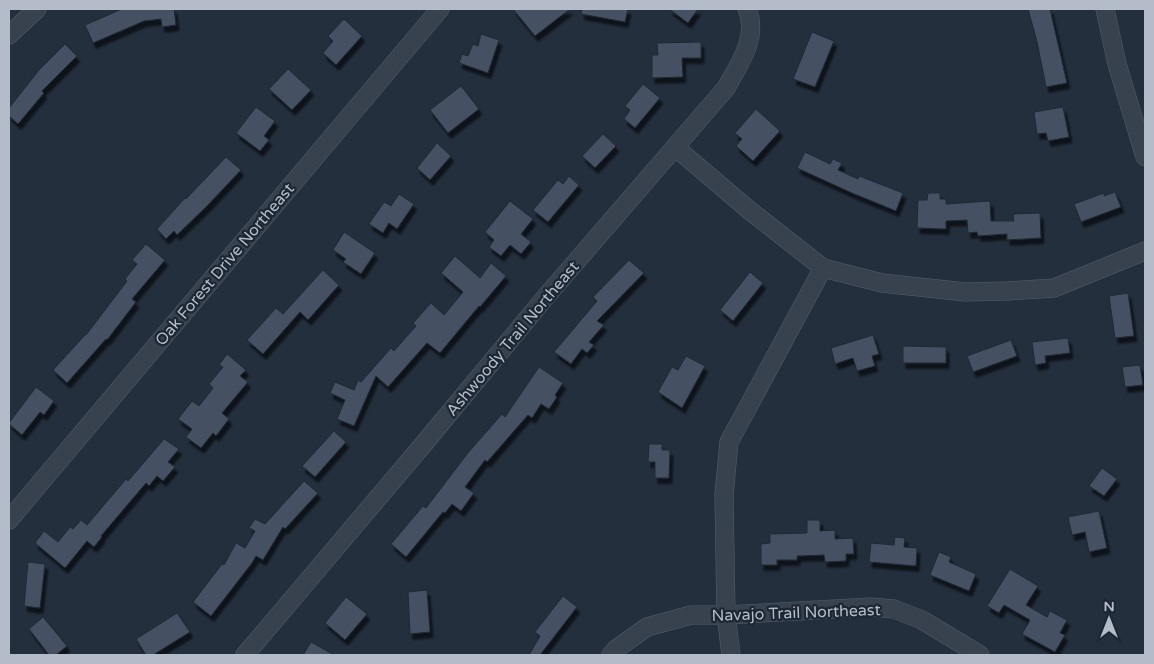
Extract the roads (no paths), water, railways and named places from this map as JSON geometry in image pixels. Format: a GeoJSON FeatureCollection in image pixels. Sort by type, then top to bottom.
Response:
{"type":"FeatureCollection","features":[{"type":"Feature","properties":{"kind":"street"},"geometry":{"type":"LineString","coordinates":[[9,35],[37,9]]}},
{"type":"Feature","properties":{"kind":"street","name":"Oak Forest Drive Northeast"},"geometry":{"type":"LineString","coordinates":[[9,520],[440,9]]}},
{"type":"Feature","properties":{"kind":"street","name":"Ashwoody Trail Northeast"},"geometry":{"type":"LineString","coordinates":[[245,655],[549,293],[726,88],[742,60],[750,38],[750,16],[747,9]]}},
{"type":"Feature","properties":{"kind":"street"},"geometry":{"type":"LineString","coordinates":[[1105,9],[1118,64],[1145,157]]}},
{"type":"Feature","properties":{"kind":"street"},"geometry":{"type":"LineString","coordinates":[[674,147],[749,210],[823,268],[882,283],[965,292],[1007,292],[1054,288],[1145,252]]}},
{"type":"Feature","properties":{"kind":"street"},"geometry":{"type":"LineString","coordinates":[[731,655],[726,615],[724,495],[729,442],[823,268]]}},
{"type":"Feature","properties":{"kind":"street","name":"Navajo Trail Northeast"},"geometry":{"type":"LineString","coordinates":[[611,655],[616,649],[647,627],[691,615],[726,615],[871,607],[894,609],[922,620],[980,655]]}}]}
